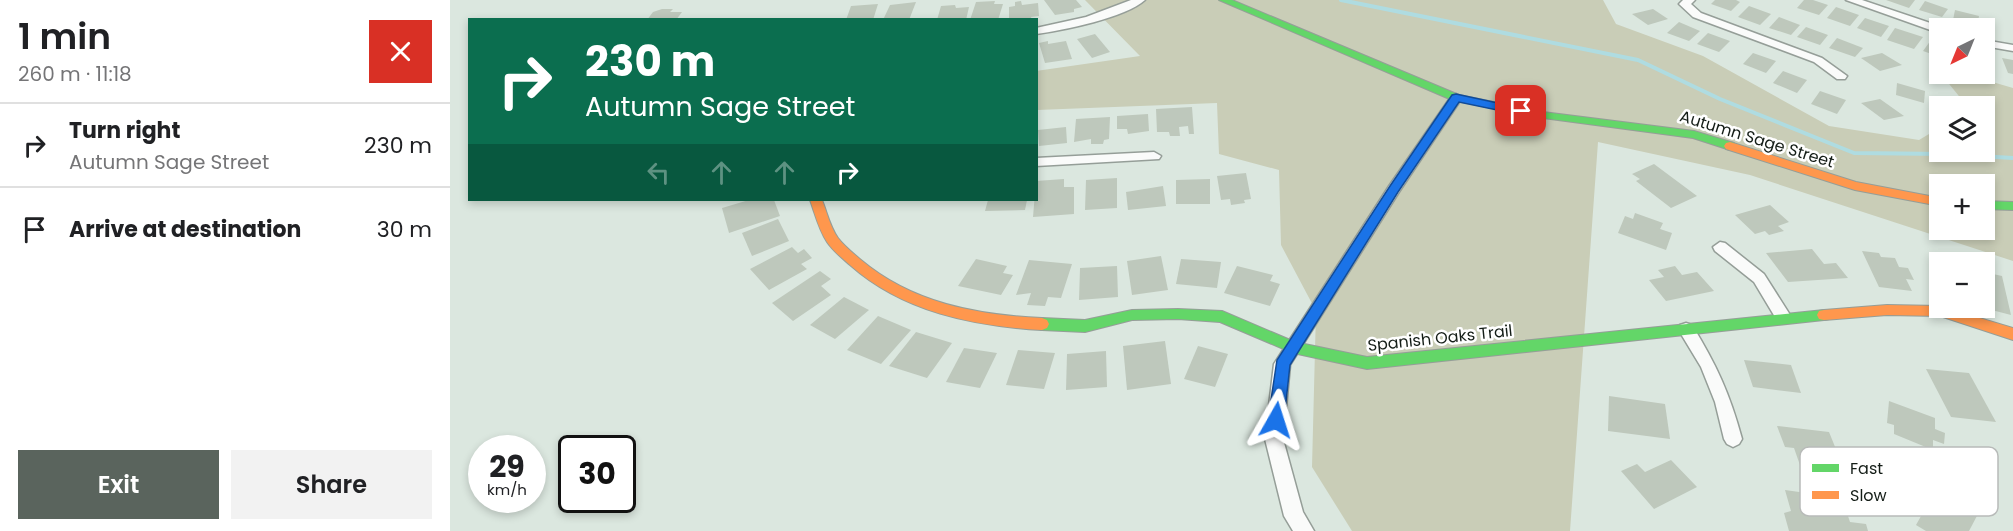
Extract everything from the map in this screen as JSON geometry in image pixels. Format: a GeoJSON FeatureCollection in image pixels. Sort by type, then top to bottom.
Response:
{"type":"FeatureCollection","features":[{"type":"Feature","properties":{"kind":"street"},"geometry":{"type":"LineString","coordinates":[[1038,31],[1066,27],[1110,15],[1140,0]]}},
{"type":"Feature","properties":{"kind":"street","name":"Autumn Sage Street"},"geometry":{"type":"LineString","coordinates":[[1224,0],[1456,98],[1543,115],[1694,135],[1855,186],[1929,201]]}},
{"type":"Feature","properties":{"kind":"street"},"geometry":{"type":"LineString","coordinates":[[1690,0],[1684,4],[1697,15],[1818,60],[1841,76]]}},
{"type":"Feature","properties":{"kind":"street"},"geometry":{"type":"LineString","coordinates":[[1851,0],[1929,26]]}},
{"type":"Feature","properties":{"kind":"street"},"geometry":{"type":"LineString","coordinates":[[1995,45],[2013,48]]}},
{"type":"Feature","properties":{"kind":"street"},"geometry":{"type":"LineString","coordinates":[[1304,531],[1294,516],[1274,439],[1282,364],[1394,189],[1456,98]]}},
{"type":"Feature","properties":{"kind":"street"},"geometry":{"type":"LineString","coordinates":[[1038,162],[1154,156]]}},
{"type":"Feature","properties":{"kind":"street","name":"Spanish Oaks Trail"},"geometry":{"type":"LineString","coordinates":[[816,201],[832,240],[863,271],[886,285],[934,306],[987,320],[1085,326],[1132,315],[1178,314],[1222,317],[1293,347],[1367,363],[1784,318],[1887,310],[1940,311],[2013,334]]}},
{"type":"Feature","properties":{"kind":"street"},"geometry":{"type":"LineString","coordinates":[[1995,205],[2013,206]]}},
{"type":"Feature","properties":{"kind":"street"},"geometry":{"type":"LineString","coordinates":[[1720,247],[1760,278],[1784,318]]}},
{"type":"Feature","properties":{"kind":"street"},"geometry":{"type":"LineString","coordinates":[[1686,329],[1708,365],[1725,402],[1733,439]]}},
{"type":"Feature","properties":{"kind":"green space"},"geometry":{"type":"Polygon","coordinates":[[[1085,0],[1603,0],[1616,24],[1703,56],[1829,126],[1919,140],[1929,134],[1929,162],[1995,162],[1995,96],[1959,96],[1949,84],[1995,83],[2013,88],[2013,261],[1995,255],[1995,252],[1985,252],[1949,240],[1995,240],[1995,174],[1929,174],[1929,234],[1750,175],[1598,142],[1570,531],[1352,531],[1312,467],[1316,311],[1281,245],[1279,170],[1219,154],[1217,103],[1038,110],[1038,71],[1140,56],[1085,0]]]}},
{"type":"Feature","properties":{"kind":"building"},"geometry":{"type":"Polygon","coordinates":[[[1044,0],[1076,0],[1082,7],[1074,9],[1074,12],[1055,15],[1044,0]]]}},
{"type":"Feature","properties":{"kind":"building"},"geometry":{"type":"Polygon","coordinates":[[[1715,0],[1740,2],[1731,11],[1711,4],[1715,0]]]}},
{"type":"Feature","properties":{"kind":"building"},"geometry":{"type":"Polygon","coordinates":[[[1804,0],[1813,0],[1828,5],[1819,15],[1797,8],[1804,0]]]}},
{"type":"Feature","properties":{"kind":"building"},"geometry":{"type":"Polygon","coordinates":[[[1886,0],[1915,0],[1909,8],[1886,0]]]}},
{"type":"Feature","properties":{"kind":"building"},"geometry":{"type":"Polygon","coordinates":[[[995,1],[994,4],[1003,4],[999,18],[971,18],[976,2],[995,1]]]}},
{"type":"Feature","properties":{"kind":"building"},"geometry":{"type":"Polygon","coordinates":[[[1021,1],[1022,5],[1038,3],[1039,16],[1009,18],[1009,7],[1015,6],[1015,2],[1021,1]]]}},
{"type":"Feature","properties":{"kind":"building"},"geometry":{"type":"Polygon","coordinates":[[[1925,1],[1948,9],[1942,17],[1919,10],[1925,1]]]}},
{"type":"Feature","properties":{"kind":"building"},"geometry":{"type":"Polygon","coordinates":[[[916,2],[910,18],[884,18],[890,5],[916,2]]]}},
{"type":"Feature","properties":{"kind":"building"},"geometry":{"type":"Polygon","coordinates":[[[878,4],[874,18],[847,18],[851,6],[878,4]]]}},
{"type":"Feature","properties":{"kind":"building"},"geometry":{"type":"Polygon","coordinates":[[[941,6],[969,7],[966,18],[938,18],[941,6]]]}},
{"type":"Feature","properties":{"kind":"building"},"geometry":{"type":"Polygon","coordinates":[[[1749,6],[1771,14],[1760,25],[1738,17],[1749,6]]]}},
{"type":"Feature","properties":{"kind":"building"},"geometry":{"type":"Polygon","coordinates":[[[1836,7],[1859,15],[1850,26],[1827,18],[1836,7]]]}},
{"type":"Feature","properties":{"kind":"building"},"geometry":{"type":"Polygon","coordinates":[[[673,9],[670,12],[682,12],[678,18],[648,18],[653,12],[673,9]]]}},
{"type":"Feature","properties":{"kind":"building"},"geometry":{"type":"Polygon","coordinates":[[[1653,9],[1668,19],[1648,25],[1632,14],[1653,9]]]}},
{"type":"Feature","properties":{"kind":"building"},"geometry":{"type":"Polygon","coordinates":[[[1955,10],[1979,16],[1979,18],[1953,18],[1955,10]]]}},
{"type":"Feature","properties":{"kind":"building"},"geometry":{"type":"Polygon","coordinates":[[[1779,17],[1800,25],[1791,35],[1769,28],[1779,17]]]}},
{"type":"Feature","properties":{"kind":"building"},"geometry":{"type":"Polygon","coordinates":[[[1865,18],[1889,26],[1881,37],[1857,28],[1865,18]]]}},
{"type":"Feature","properties":{"kind":"building"},"geometry":{"type":"Polygon","coordinates":[[[1679,22],[1700,31],[1689,41],[1667,33],[1679,22]]]}},
{"type":"Feature","properties":{"kind":"building"},"geometry":{"type":"Polygon","coordinates":[[[1806,27],[1828,35],[1820,45],[1797,37],[1806,27]]]}},
{"type":"Feature","properties":{"kind":"building"},"geometry":{"type":"Polygon","coordinates":[[[1895,28],[1923,37],[1914,49],[1887,40],[1895,28]]]}},
{"type":"Feature","properties":{"kind":"building"},"geometry":{"type":"Polygon","coordinates":[[[1708,33],[1730,41],[1719,52],[1697,44],[1708,33]]]}},
{"type":"Feature","properties":{"kind":"building"},"geometry":{"type":"Polygon","coordinates":[[[1095,34],[1110,52],[1092,58],[1077,39],[1095,34]]]}},
{"type":"Feature","properties":{"kind":"building"},"geometry":{"type":"Polygon","coordinates":[[[1837,38],[1863,48],[1855,57],[1829,48],[1837,38]]]}},
{"type":"Feature","properties":{"kind":"building"},"geometry":{"type":"Polygon","coordinates":[[[1048,41],[1048,44],[1066,41],[1072,59],[1045,63],[1039,43],[1048,41]]]}},
{"type":"Feature","properties":{"kind":"building"},"geometry":{"type":"Polygon","coordinates":[[[1929,43],[1929,53],[1923,51],[1929,43]]]}},
{"type":"Feature","properties":{"kind":"building"},"geometry":{"type":"Polygon","coordinates":[[[1753,53],[1776,61],[1766,73],[1743,64],[1753,53]]]}},
{"type":"Feature","properties":{"kind":"building"},"geometry":{"type":"Polygon","coordinates":[[[1882,53],[1902,65],[1880,71],[1861,58],[1882,53]]]}},
{"type":"Feature","properties":{"kind":"building"},"geometry":{"type":"Polygon","coordinates":[[[2002,58],[2013,60],[2013,74],[2008,73],[2002,58]]]}},
{"type":"Feature","properties":{"kind":"building"},"geometry":{"type":"Polygon","coordinates":[[[1783,71],[1807,80],[1797,93],[1773,83],[1783,71]]]}},
{"type":"Feature","properties":{"kind":"building"},"geometry":{"type":"Polygon","coordinates":[[[1897,83],[1925,91],[1924,103],[1896,95],[1897,83]]]}},
{"type":"Feature","properties":{"kind":"building"},"geometry":{"type":"Polygon","coordinates":[[[1820,91],[1846,100],[1837,114],[1811,104],[1820,91]]]}},
{"type":"Feature","properties":{"kind":"building"},"geometry":{"type":"Polygon","coordinates":[[[1880,99],[1904,116],[1884,120],[1861,103],[1880,99]]]}},
{"type":"Feature","properties":{"kind":"building"},"geometry":{"type":"Polygon","coordinates":[[[1192,107],[1194,134],[1189,134],[1188,126],[1179,127],[1180,136],[1170,136],[1169,132],[1157,132],[1156,109],[1192,107]]]}},
{"type":"Feature","properties":{"kind":"building"},"geometry":{"type":"Polygon","coordinates":[[[1148,114],[1149,131],[1128,134],[1127,129],[1117,129],[1117,116],[1148,114]]]}},
{"type":"Feature","properties":{"kind":"building"},"geometry":{"type":"Polygon","coordinates":[[[1110,117],[1109,139],[1104,140],[1103,144],[1091,144],[1091,139],[1074,142],[1076,119],[1110,117]]]}},
{"type":"Feature","properties":{"kind":"building"},"geometry":{"type":"Polygon","coordinates":[[[1066,127],[1067,143],[1039,146],[1038,130],[1066,127]]]}},
{"type":"Feature","properties":{"kind":"building"},"geometry":{"type":"Polygon","coordinates":[[[1654,164],[1697,196],[1671,208],[1636,181],[1640,179],[1632,174],[1654,164]]]}},
{"type":"Feature","properties":{"kind":"building"},"geometry":{"type":"Polygon","coordinates":[[[1246,173],[1251,199],[1244,200],[1245,203],[1231,205],[1230,199],[1221,200],[1217,176],[1246,173]]]}},
{"type":"Feature","properties":{"kind":"building"},"geometry":{"type":"Polygon","coordinates":[[[1117,178],[1117,208],[1085,210],[1086,180],[1117,178]]]}},
{"type":"Feature","properties":{"kind":"building"},"geometry":{"type":"Polygon","coordinates":[[[1064,179],[1064,187],[1074,187],[1074,214],[1033,217],[1034,201],[1038,201],[1038,181],[1064,179]]]}},
{"type":"Feature","properties":{"kind":"building"},"geometry":{"type":"Polygon","coordinates":[[[1210,179],[1210,204],[1176,204],[1176,180],[1210,179]]]}},
{"type":"Feature","properties":{"kind":"building"},"geometry":{"type":"Polygon","coordinates":[[[1163,186],[1166,206],[1128,210],[1126,192],[1163,186]]]}},
{"type":"Feature","properties":{"kind":"building"},"geometry":{"type":"Polygon","coordinates":[[[746,201],[774,201],[780,216],[729,233],[722,208],[746,201]]]}},
{"type":"Feature","properties":{"kind":"building"},"geometry":{"type":"Polygon","coordinates":[[[988,201],[1027,201],[1025,210],[985,211],[988,201]]]}},
{"type":"Feature","properties":{"kind":"building"},"geometry":{"type":"Polygon","coordinates":[[[1770,205],[1789,222],[1778,226],[1784,231],[1769,235],[1765,231],[1755,234],[1735,215],[1770,205]]]}},
{"type":"Feature","properties":{"kind":"building"},"geometry":{"type":"Polygon","coordinates":[[[1635,213],[1663,223],[1660,229],[1672,233],[1666,250],[1618,233],[1625,216],[1633,219],[1635,213]]]}},
{"type":"Feature","properties":{"kind":"building"},"geometry":{"type":"Polygon","coordinates":[[[778,219],[789,241],[752,256],[742,233],[778,219]]]}},
{"type":"Feature","properties":{"kind":"building"},"geometry":{"type":"Polygon","coordinates":[[[792,247],[798,253],[804,249],[812,258],[801,264],[807,269],[769,290],[750,269],[792,247]]]}},
{"type":"Feature","properties":{"kind":"building"},"geometry":{"type":"Polygon","coordinates":[[[1812,249],[1824,264],[1836,263],[1848,278],[1788,282],[1766,253],[1812,249]]]}},
{"type":"Feature","properties":{"kind":"building"},"geometry":{"type":"Polygon","coordinates":[[[1862,251],[1879,253],[1881,257],[1895,258],[1899,267],[1908,268],[1914,280],[1906,279],[1912,291],[1879,287],[1862,251]]]}},
{"type":"Feature","properties":{"kind":"building"},"geometry":{"type":"Polygon","coordinates":[[[1161,256],[1168,290],[1132,295],[1127,261],[1161,256]]]}},
{"type":"Feature","properties":{"kind":"building"},"geometry":{"type":"Polygon","coordinates":[[[976,259],[1007,266],[1003,273],[1013,275],[1001,295],[958,286],[976,259]]]}},
{"type":"Feature","properties":{"kind":"building"},"geometry":{"type":"Polygon","coordinates":[[[1181,259],[1221,262],[1217,288],[1176,284],[1181,259]]]}},
{"type":"Feature","properties":{"kind":"building"},"geometry":{"type":"Polygon","coordinates":[[[1029,260],[1072,264],[1061,298],[1048,297],[1045,306],[1027,305],[1031,293],[1016,295],[1029,260]]]}},
{"type":"Feature","properties":{"kind":"building"},"geometry":{"type":"Polygon","coordinates":[[[1117,266],[1118,297],[1079,300],[1080,268],[1117,266]]]}},
{"type":"Feature","properties":{"kind":"building"},"geometry":{"type":"Polygon","coordinates":[[[1237,266],[1273,275],[1270,281],[1280,284],[1270,306],[1224,293],[1237,266]]]}},
{"type":"Feature","properties":{"kind":"building"},"geometry":{"type":"Polygon","coordinates":[[[1675,266],[1682,275],[1697,272],[1714,291],[1666,301],[1649,280],[1664,277],[1658,270],[1675,266]]]}},
{"type":"Feature","properties":{"kind":"building"},"geometry":{"type":"Polygon","coordinates":[[[820,271],[831,279],[821,286],[831,295],[793,321],[772,303],[820,271]]]}},
{"type":"Feature","properties":{"kind":"building"},"geometry":{"type":"Polygon","coordinates":[[[1995,274],[2002,276],[2011,315],[1995,311],[1995,274]]]}},
{"type":"Feature","properties":{"kind":"building"},"geometry":{"type":"Polygon","coordinates":[[[844,297],[869,310],[835,339],[810,325],[844,297]]]}},
{"type":"Feature","properties":{"kind":"building"},"geometry":{"type":"Polygon","coordinates":[[[878,316],[911,330],[881,364],[847,350],[878,316]]]}},
{"type":"Feature","properties":{"kind":"building"},"geometry":{"type":"Polygon","coordinates":[[[916,332],[952,343],[927,378],[889,366],[916,332]]]}},
{"type":"Feature","properties":{"kind":"building"},"geometry":{"type":"Polygon","coordinates":[[[1165,341],[1171,384],[1127,390],[1123,346],[1165,341]]]}},
{"type":"Feature","properties":{"kind":"building"},"geometry":{"type":"Polygon","coordinates":[[[1198,346],[1228,354],[1215,387],[1184,379],[1198,346]]]}},
{"type":"Feature","properties":{"kind":"building"},"geometry":{"type":"Polygon","coordinates":[[[964,348],[997,353],[980,388],[946,382],[964,348]]]}},
{"type":"Feature","properties":{"kind":"building"},"geometry":{"type":"Polygon","coordinates":[[[1018,350],[1055,353],[1044,389],[1006,385],[1018,350]]]}},
{"type":"Feature","properties":{"kind":"building"},"geometry":{"type":"Polygon","coordinates":[[[1106,351],[1107,387],[1066,390],[1067,354],[1106,351]]]}},
{"type":"Feature","properties":{"kind":"building"},"geometry":{"type":"Polygon","coordinates":[[[1744,360],[1791,365],[1801,393],[1753,387],[1744,360]]]}},
{"type":"Feature","properties":{"kind":"building"},"geometry":{"type":"Polygon","coordinates":[[[1926,369],[1969,373],[1996,422],[1951,417],[1926,369]]]}},
{"type":"Feature","properties":{"kind":"building"},"geometry":{"type":"Polygon","coordinates":[[[1609,396],[1665,404],[1670,439],[1608,431],[1609,396]]]}},
{"type":"Feature","properties":{"kind":"building"},"geometry":{"type":"Polygon","coordinates":[[[1889,401],[1935,418],[1935,429],[1945,433],[1944,444],[1933,440],[1933,447],[1926,447],[1894,434],[1894,425],[1887,423],[1889,401]]]}},
{"type":"Feature","properties":{"kind":"building"},"geometry":{"type":"Polygon","coordinates":[[[1777,426],[1829,432],[1835,447],[1800,447],[1800,465],[1794,448],[1785,447],[1777,426]]]}},
{"type":"Feature","properties":{"kind":"building"},"geometry":{"type":"Polygon","coordinates":[[[1671,460],[1697,487],[1654,509],[1621,471],[1637,464],[1645,472],[1671,460]]]}},
{"type":"Feature","properties":{"kind":"building"},"geometry":{"type":"Polygon","coordinates":[[[1785,490],[1800,492],[1800,516],[1848,516],[1850,522],[1866,524],[1868,531],[1789,531],[1784,513],[1791,511],[1785,490]]]}},
{"type":"Feature","properties":{"kind":"building"},"geometry":{"type":"Polygon","coordinates":[[[1921,516],[1977,516],[1969,531],[1926,531],[1916,525],[1921,516]]]}},
{"type":"Feature","properties":{"kind":"waterway"},"geometry":{"type":"LineString","coordinates":[[1341,0],[1638,60],[1720,99],[1854,153],[1946,154],[2013,158]]}},
{"type":"Feature","properties":{"kind":"traffic: fast"},"geometry":{"type":"LineString","coordinates":[[1224,0],[1456,98],[1543,115],[1694,135],[1730,146]]}},
{"type":"Feature","properties":{"kind":"traffic: fast"},"geometry":{"type":"LineString","coordinates":[[1995,205],[2013,206]]}},
{"type":"Feature","properties":{"kind":"traffic: fast"},"geometry":{"type":"LineString","coordinates":[[1042,324],[1085,326],[1132,315],[1178,314],[1222,317],[1293,347],[1367,363],[1824,315]]}},
{"type":"Feature","properties":{"kind":"traffic: slow"},"geometry":{"type":"LineString","coordinates":[[1730,146],[1855,186],[1929,200]]}},
{"type":"Feature","properties":{"kind":"traffic: slow"},"geometry":{"type":"LineString","coordinates":[[816,201],[834,243],[867,272],[889,287],[938,308],[990,319],[1042,324]]}},
{"type":"Feature","properties":{"kind":"traffic: slow"},"geometry":{"type":"LineString","coordinates":[[1824,315],[1887,310],[1940,311],[2013,334]]}},
{"type":"Feature","properties":{"kind":"route"},"geometry":{"type":"LineString","coordinates":[[1276,420],[1282,364],[1394,189],[1456,98],[1521,111]]}}]}
